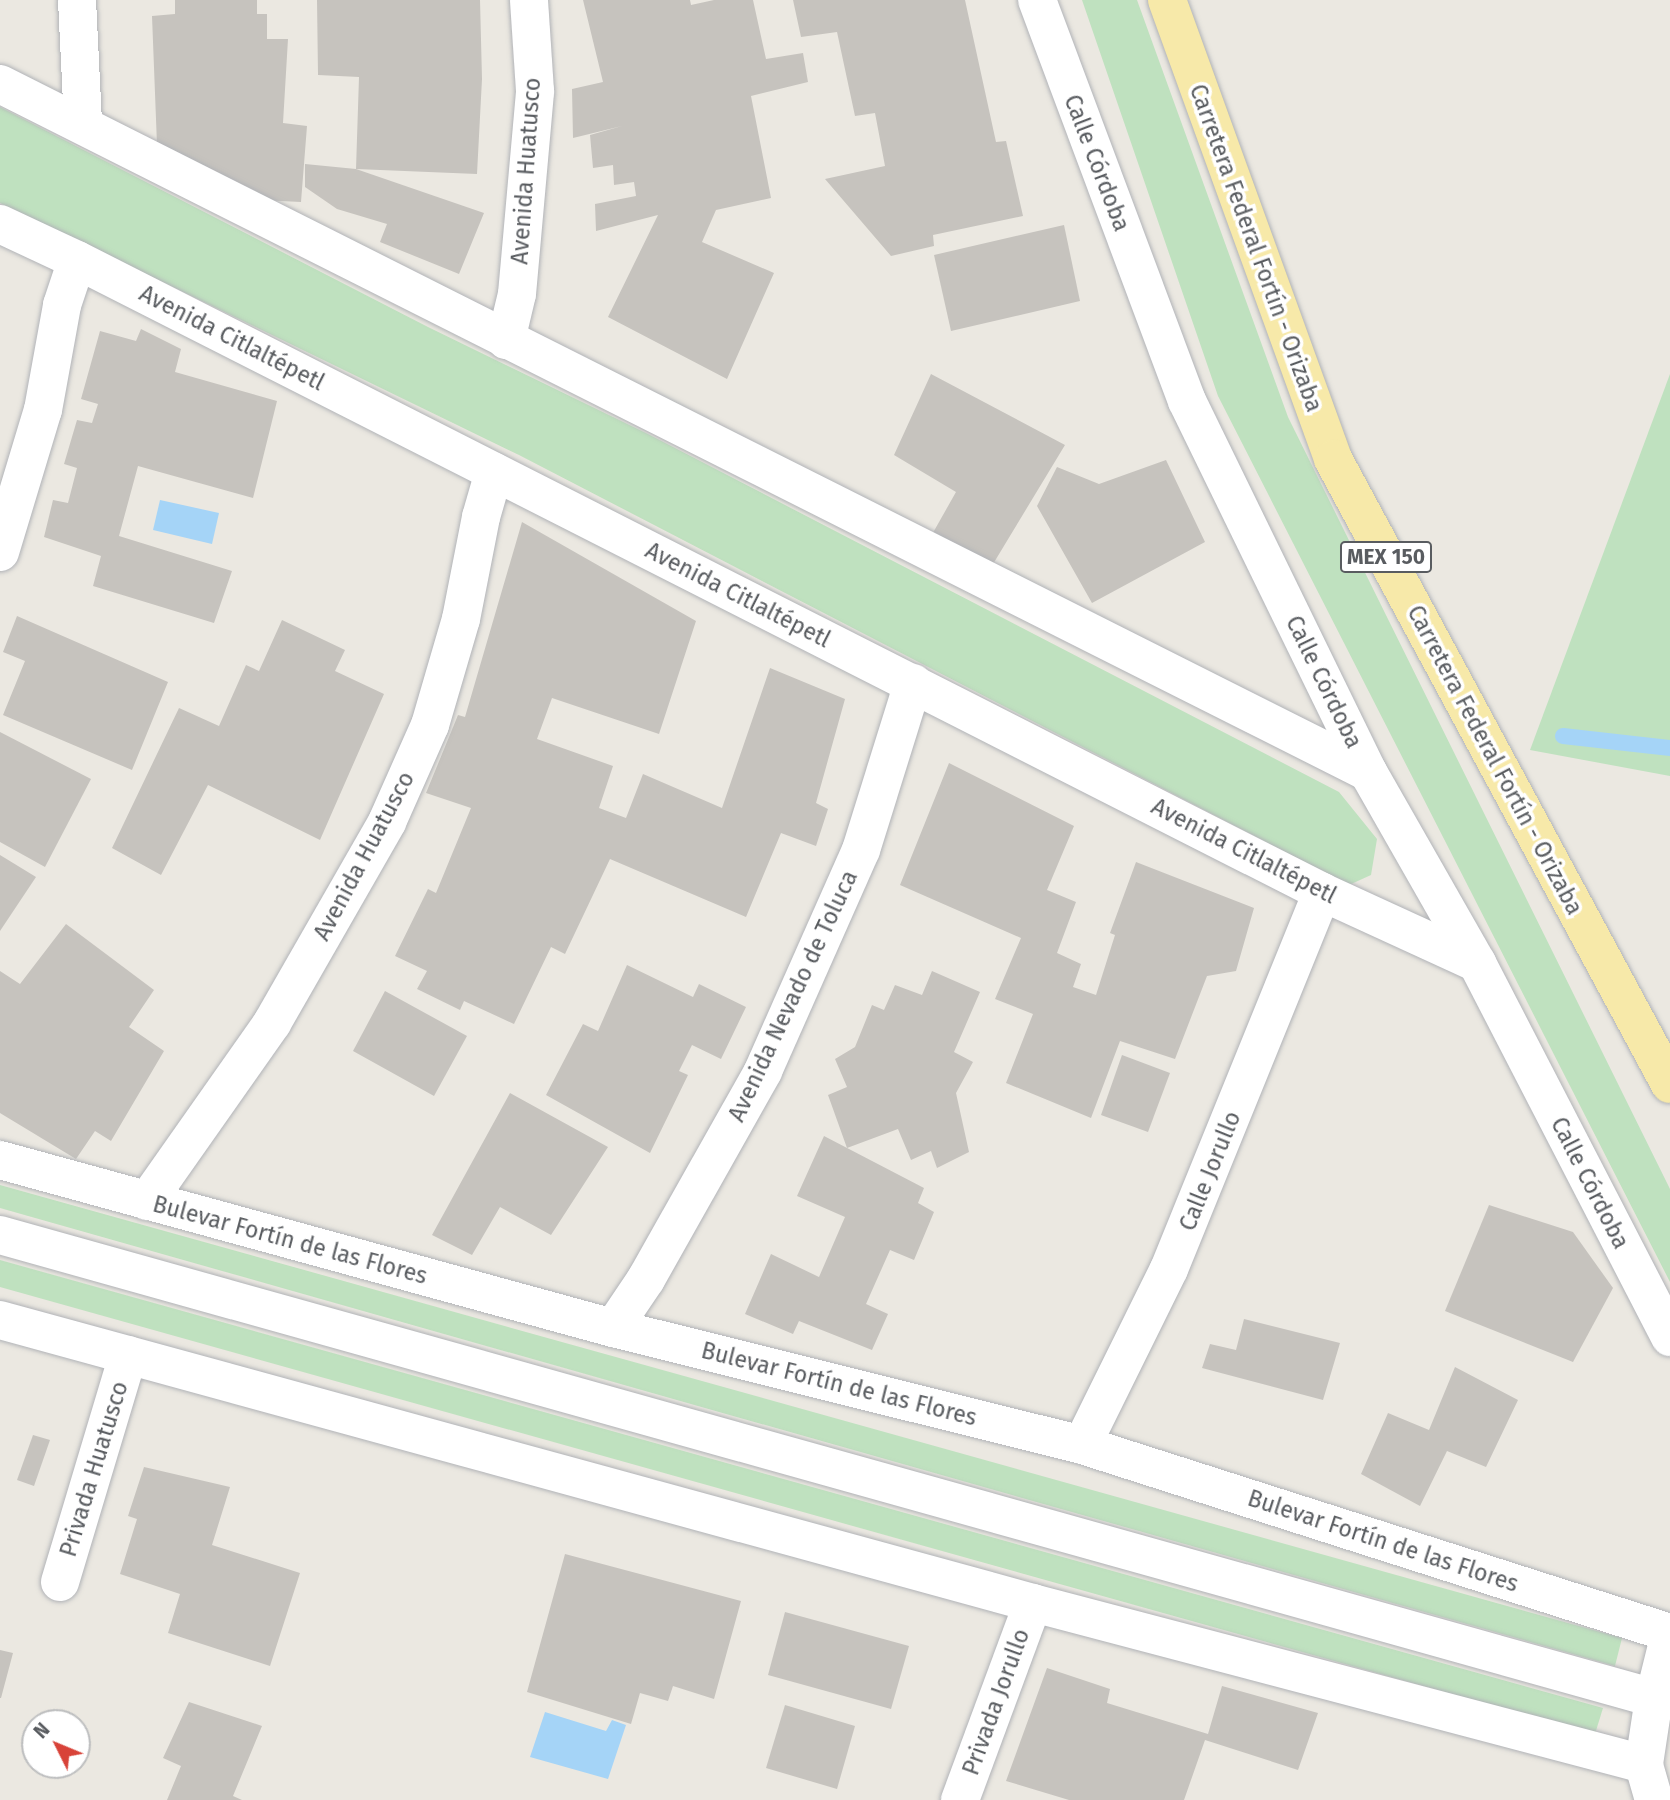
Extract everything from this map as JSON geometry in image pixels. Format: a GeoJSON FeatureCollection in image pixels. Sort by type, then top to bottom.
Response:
{"type":"FeatureCollection","features":[{"type":"Feature","properties":{"kind":"main road","name":"Carretera Federal Fortín - Orizaba"},"geometry":{"type":"LineString","coordinates":[[1167,0],[1333,459],[1670,1084]]}},
{"type":"Feature","properties":{"kind":"street"},"geometry":{"type":"LineString","coordinates":[[77,0],[83,124]]}},
{"type":"Feature","properties":{"kind":"street","name":"Avenida Huatusco"},"geometry":{"type":"LineString","coordinates":[[506,340],[517,294],[535,91],[529,0]]}},
{"type":"Feature","properties":{"kind":"street","name":"Calle Córdoba"},"geometry":{"type":"LineString","coordinates":[[1037,0],[1187,401],[1368,772],[1477,963],[1670,1337]]}},
{"type":"Feature","properties":{"kind":"street"},"geometry":{"type":"LineString","coordinates":[[0,84],[1368,772]]}},
{"type":"Feature","properties":{"kind":"street","name":"Avenida Citlaltépetl"},"geometry":{"type":"LineString","coordinates":[[0,224],[77,260],[1322,892],[1477,963]]}},
{"type":"Feature","properties":{"kind":"street"},"geometry":{"type":"LineString","coordinates":[[0,552],[43,410],[62,305],[77,260]]}},
{"type":"Feature","properties":{"kind":"street","name":"Avenida Huatusco"},"geometry":{"type":"LineString","coordinates":[[147,1201],[272,1023],[387,822],[430,725],[461,619],[481,517],[494,472]]}},
{"type":"Feature","properties":{"kind":"street","name":"Avenida Nevado de Toluca"},"geometry":{"type":"LineString","coordinates":[[613,1328],[646,1279],[768,1059],[860,850],[913,683]]}},
{"type":"Feature","properties":{"kind":"street","name":"Calle Jorullo"},"geometry":{"type":"LineString","coordinates":[[1082,1444],[1169,1269],[1322,892]]}},
{"type":"Feature","properties":{"kind":"street","name":"Bulevar Fortín de las Flores"},"geometry":{"type":"LineString","coordinates":[[0,1160],[613,1328],[1082,1444],[1670,1634]]}},
{"type":"Feature","properties":{"kind":"street"},"geometry":{"type":"LineString","coordinates":[[0,1236],[1654,1698]]}},
{"type":"Feature","properties":{"kind":"street"},"geometry":{"type":"LineString","coordinates":[[0,1320],[1033,1603],[1644,1764]]}},
{"type":"Feature","properties":{"kind":"street","name":"Privada Huatusco"},"geometry":{"type":"LineString","coordinates":[[60,1582],[128,1355]]}},
{"type":"Feature","properties":{"kind":"street","name":"Privada Jorullo"},"geometry":{"type":"LineString","coordinates":[[960,1800],[1033,1603]]}},
{"type":"Feature","properties":{"kind":"street"},"geometry":{"type":"LineString","coordinates":[[1654,1800],[1644,1764],[1654,1698],[1670,1634]]}},
{"type":"Feature","properties":{"kind":"green space"},"geometry":{"type":"Polygon","coordinates":[[[1082,0],[1137,0],[1288,417],[1670,1189],[1670,1282],[1218,396],[1082,0]]]}},
{"type":"Feature","properties":{"kind":"green space"},"geometry":{"type":"Polygon","coordinates":[[[0,107],[428,327],[648,434],[1339,792],[1377,839],[1371,875],[1349,885],[519,455],[0,203],[0,107]]]}},
{"type":"Feature","properties":{"kind":"green space"},"geometry":{"type":"Polygon","coordinates":[[[1670,374],[1670,776],[1530,750],[1670,374]]]}},
{"type":"Feature","properties":{"kind":"green space"},"geometry":{"type":"Polygon","coordinates":[[[0,1185],[1622,1638],[1615,1666],[0,1208],[0,1185]]]}},
{"type":"Feature","properties":{"kind":"green space"},"geometry":{"type":"Polygon","coordinates":[[[0,1260],[1603,1708],[1595,1734],[0,1287],[0,1260]]]}},
{"type":"Feature","properties":{"kind":"water"},"geometry":{"type":"Polygon","coordinates":[[[160,500],[219,513],[212,544],[153,530],[160,500]]]}},
{"type":"Feature","properties":{"kind":"water"},"geometry":{"type":"Polygon","coordinates":[[[545,1712],[606,1731],[612,1720],[626,1725],[608,1779],[530,1757],[545,1712]]]}},
{"type":"Feature","properties":{"kind":"building"},"geometry":{"type":"Polygon","coordinates":[[[175,0],[257,0],[257,14],[267,14],[267,39],[288,39],[283,123],[307,126],[301,202],[261,200],[157,145],[152,16],[175,14],[175,0]]]}},
{"type":"Feature","properties":{"kind":"building"},"geometry":{"type":"Polygon","coordinates":[[[317,0],[480,0],[482,79],[477,174],[356,169],[359,77],[318,75],[317,0]]]}},
{"type":"Feature","properties":{"kind":"building"},"geometry":{"type":"Polygon","coordinates":[[[583,0],[690,0],[691,5],[714,0],[753,0],[766,59],[803,53],[808,82],[751,96],[771,198],[716,210],[702,242],[774,273],[727,379],[608,317],[658,215],[596,231],[595,204],[636,196],[634,182],[614,185],[613,165],[593,168],[590,135],[622,126],[573,138],[572,89],[603,82],[583,0]]]}},
{"type":"Feature","properties":{"kind":"building"},"geometry":{"type":"Polygon","coordinates":[[[793,0],[965,0],[996,142],[1006,141],[1023,216],[933,235],[934,246],[891,256],[825,179],[885,166],[875,113],[855,116],[837,32],[801,37],[793,0]]]}},
{"type":"Feature","properties":{"kind":"building"},"geometry":{"type":"Polygon","coordinates":[[[305,164],[356,169],[484,213],[459,274],[380,242],[387,224],[337,209],[305,187],[305,164]]]}},
{"type":"Feature","properties":{"kind":"building"},"geometry":{"type":"Polygon","coordinates":[[[1064,225],[1080,301],[951,331],[934,255],[1064,225]]]}},
{"type":"Feature","properties":{"kind":"building"},"geometry":{"type":"Polygon","coordinates":[[[141,329],[181,349],[175,372],[277,401],[253,498],[138,466],[119,536],[232,571],[214,623],[93,586],[101,556],[44,537],[53,500],[68,503],[77,468],[64,464],[77,420],[92,423],[98,404],[81,399],[100,331],[136,341],[141,329]]]}},
{"type":"Feature","properties":{"kind":"building"},"geometry":{"type":"Polygon","coordinates":[[[931,374],[1065,445],[990,569],[930,538],[956,492],[894,455],[931,374]]]}},
{"type":"Feature","properties":{"kind":"building"},"geometry":{"type":"Polygon","coordinates":[[[1166,460],[1205,542],[1092,603],[1037,506],[1057,467],[1099,484],[1166,460]]]}},
{"type":"Feature","properties":{"kind":"building"},"geometry":{"type":"Polygon","coordinates":[[[522,522],[696,621],[659,734],[552,698],[537,739],[613,766],[599,808],[626,818],[643,774],[722,808],[770,668],[845,699],[816,803],[828,809],[816,846],[781,833],[746,917],[610,859],[565,954],[551,947],[514,1024],[464,1001],[460,1010],[417,989],[427,971],[395,956],[428,889],[436,893],[471,808],[426,793],[458,715],[465,717],[522,522]]]}},
{"type":"Feature","properties":{"kind":"building"},"geometry":{"type":"Polygon","coordinates":[[[17,616],[168,682],[132,770],[3,715],[25,661],[3,652],[17,616]]]}},
{"type":"Feature","properties":{"kind":"building"},"geometry":{"type":"Polygon","coordinates":[[[282,620],[345,650],[335,671],[384,694],[320,840],[208,785],[161,875],[112,848],[179,708],[219,726],[246,665],[259,671],[282,620]]]}},
{"type":"Feature","properties":{"kind":"building"},"geometry":{"type":"Polygon","coordinates":[[[0,732],[91,779],[45,867],[0,842],[0,732]]]}},
{"type":"Feature","properties":{"kind":"building"},"geometry":{"type":"Polygon","coordinates":[[[949,763],[1074,826],[1047,890],[1076,902],[1057,953],[1081,964],[1073,987],[1096,995],[1115,935],[1110,933],[1136,862],[1254,908],[1236,971],[1207,976],[1175,1059],[1120,1041],[1091,1118],[1006,1083],[1033,1014],[995,999],[1021,938],[900,885],[949,763]]]}},
{"type":"Feature","properties":{"kind":"building"},"geometry":{"type":"Polygon","coordinates":[[[0,855],[36,877],[0,931],[0,855]]]}},
{"type":"Feature","properties":{"kind":"building"},"geometry":{"type":"Polygon","coordinates":[[[66,924],[154,990],[129,1027],[164,1051],[111,1141],[95,1131],[76,1159],[0,1113],[0,971],[20,984],[66,924]]]}},
{"type":"Feature","properties":{"kind":"building"},"geometry":{"type":"Polygon","coordinates":[[[627,965],[693,997],[699,984],[746,1007],[721,1059],[692,1045],[679,1071],[688,1075],[650,1153],[546,1095],[583,1024],[598,1031],[627,965]]]}},
{"type":"Feature","properties":{"kind":"building"},"geometry":{"type":"Polygon","coordinates":[[[932,971],[980,992],[954,1052],[973,1062],[956,1093],[969,1152],[937,1168],[931,1151],[911,1160],[898,1129],[847,1148],[828,1095],[847,1087],[835,1059],[855,1047],[872,1005],[884,1010],[895,985],[922,995],[932,971]]]}},
{"type":"Feature","properties":{"kind":"building"},"geometry":{"type":"Polygon","coordinates":[[[385,991],[467,1036],[434,1096],[353,1051],[385,991]]]}},
{"type":"Feature","properties":{"kind":"building"},"geometry":{"type":"Polygon","coordinates":[[[1122,1055],[1170,1073],[1148,1132],[1101,1115],[1122,1055]]]}},
{"type":"Feature","properties":{"kind":"building"},"geometry":{"type":"Polygon","coordinates":[[[510,1093],[608,1147],[551,1235],[500,1207],[472,1255],[432,1235],[510,1093]]]}},
{"type":"Feature","properties":{"kind":"building"},"geometry":{"type":"Polygon","coordinates":[[[824,1136],[924,1188],[918,1203],[934,1212],[914,1260],[890,1250],[866,1304],[888,1314],[872,1350],[799,1321],[793,1334],[745,1314],[771,1254],[819,1277],[845,1217],[797,1196],[824,1136]]]}},
{"type":"Feature","properties":{"kind":"building"},"geometry":{"type":"Polygon","coordinates":[[[1489,1205],[1573,1232],[1613,1288],[1573,1362],[1445,1311],[1489,1205]]]}},
{"type":"Feature","properties":{"kind":"building"},"geometry":{"type":"Polygon","coordinates":[[[1244,1319],[1340,1343],[1323,1400],[1202,1368],[1210,1344],[1236,1350],[1244,1319]]]}},
{"type":"Feature","properties":{"kind":"building"},"geometry":{"type":"Polygon","coordinates":[[[1455,1367],[1518,1400],[1486,1467],[1447,1451],[1420,1506],[1361,1474],[1388,1413],[1429,1430],[1455,1367]]]}},
{"type":"Feature","properties":{"kind":"building"},"geometry":{"type":"Polygon","coordinates":[[[33,1435],[50,1440],[34,1486],[17,1480],[33,1435]]]}},
{"type":"Feature","properties":{"kind":"building"},"geometry":{"type":"Polygon","coordinates":[[[144,1467],[230,1487],[212,1545],[300,1573],[270,1666],[168,1633],[180,1594],[120,1574],[137,1519],[128,1516],[144,1467]]]}},
{"type":"Feature","properties":{"kind":"building"},"geometry":{"type":"Polygon","coordinates":[[[565,1554],[741,1601],[714,1699],[673,1686],[668,1701],[640,1693],[631,1724],[527,1692],[565,1554]]]}},
{"type":"Feature","properties":{"kind":"building"},"geometry":{"type":"Polygon","coordinates":[[[785,1612],[909,1646],[891,1709],[768,1675],[785,1612]]]}},
{"type":"Feature","properties":{"kind":"building"},"geometry":{"type":"Polygon","coordinates":[[[0,1650],[13,1653],[1,1698],[0,1698],[0,1650]]]}},
{"type":"Feature","properties":{"kind":"building"},"geometry":{"type":"Polygon","coordinates":[[[1047,1668],[1110,1689],[1107,1703],[1208,1734],[1222,1686],[1318,1713],[1298,1770],[1205,1740],[1184,1800],[1069,1800],[1006,1781],[1047,1668]]]}},
{"type":"Feature","properties":{"kind":"building"},"geometry":{"type":"Polygon","coordinates":[[[189,1702],[262,1726],[233,1796],[242,1800],[167,1800],[181,1766],[163,1758],[189,1702]]]}},
{"type":"Feature","properties":{"kind":"building"},"geometry":{"type":"Polygon","coordinates":[[[785,1705],[855,1726],[837,1789],[766,1768],[785,1705]]]}},
{"type":"Feature","properties":{"kind":"waterway"},"geometry":{"type":"LineString","coordinates":[[1563,736],[1670,748]]}}]}
